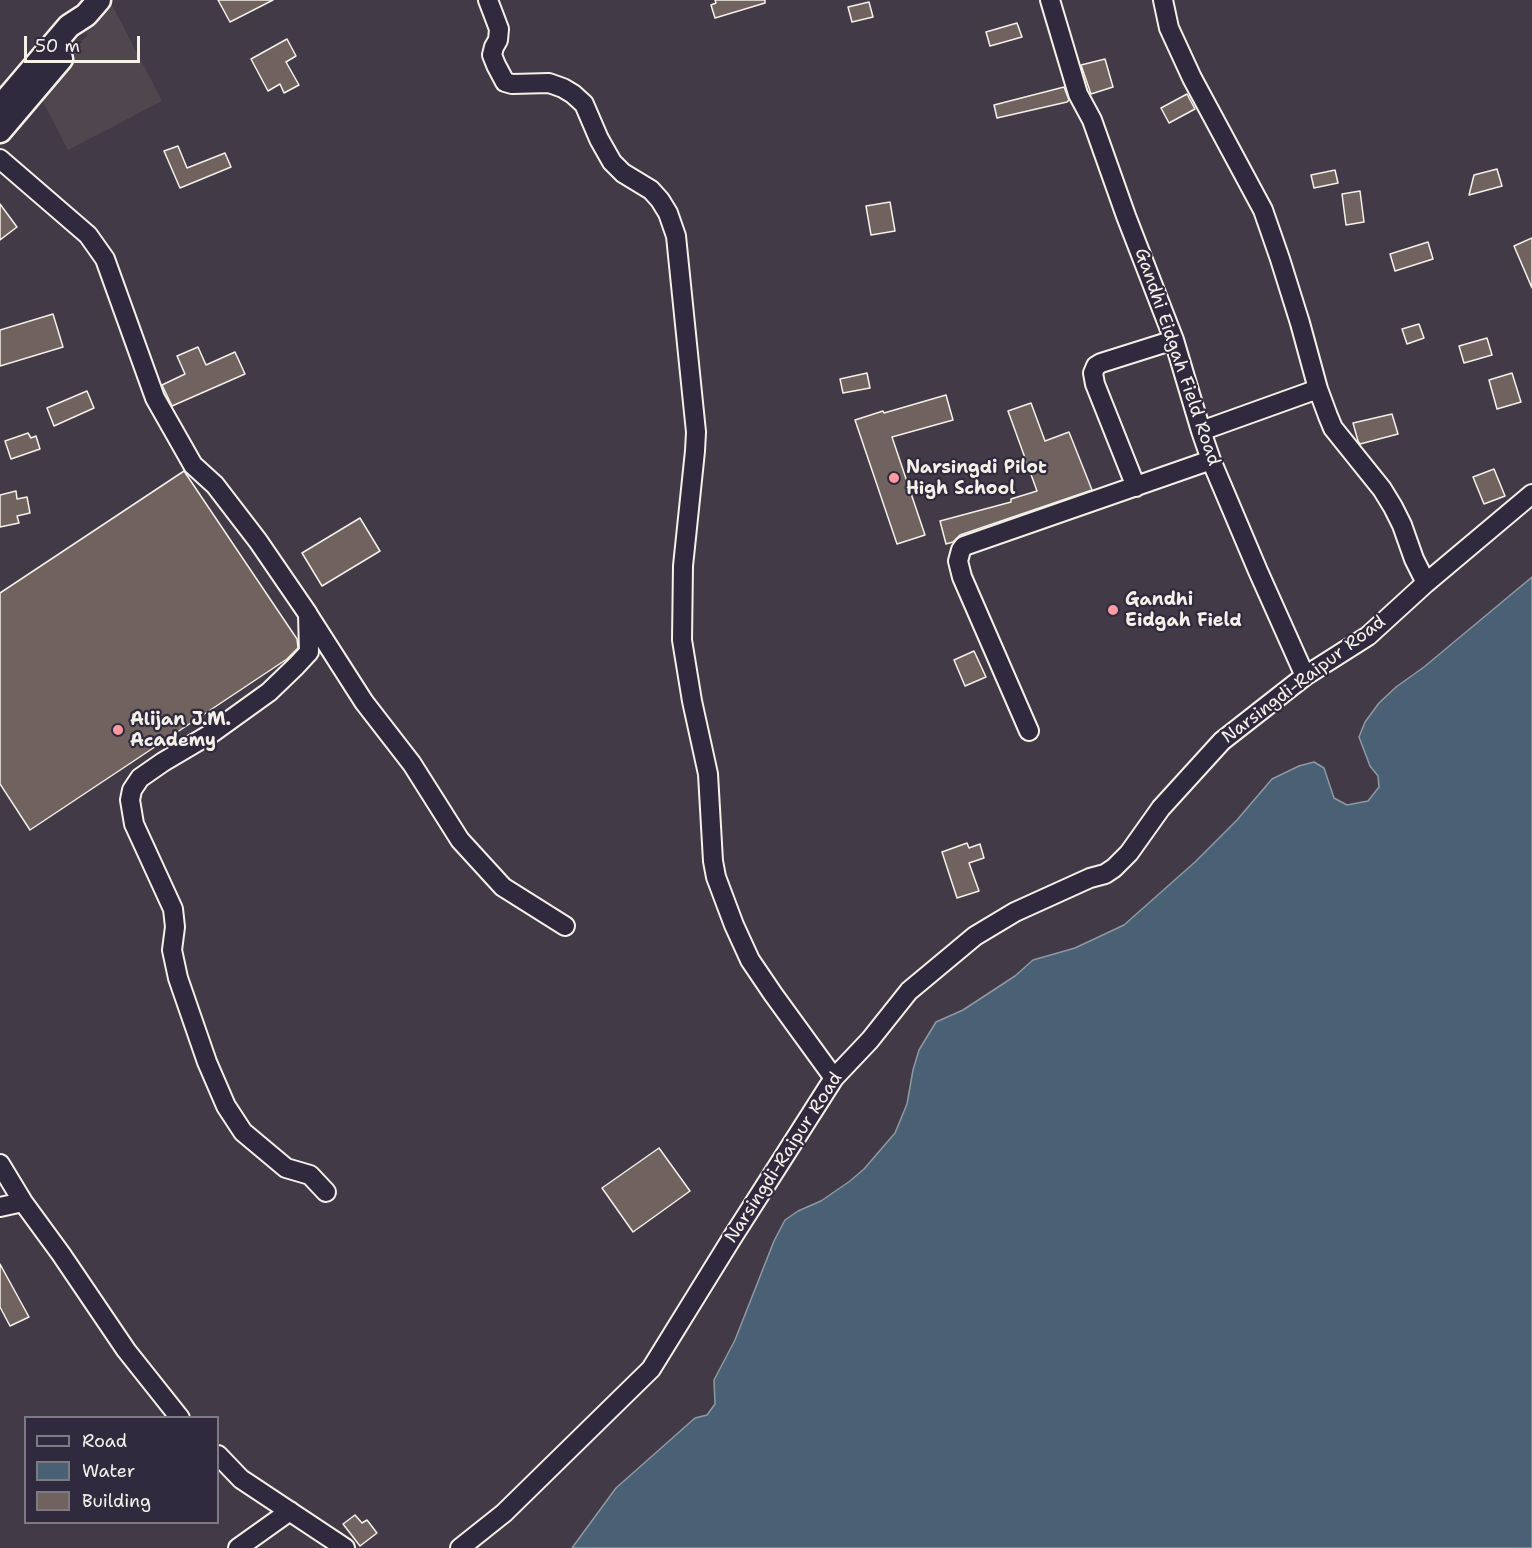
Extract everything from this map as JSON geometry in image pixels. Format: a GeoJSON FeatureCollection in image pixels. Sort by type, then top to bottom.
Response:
{"type":"FeatureCollection","features":[{"type":"Feature","properties":{"kind":"main road"},"geometry":{"type":"LineString","coordinates":[[0,107],[69,26],[93,7]]}},
{"type":"Feature","properties":{"kind":"main road"},"geometry":{"type":"LineString","coordinates":[[0,131],[80,35],[93,7]]}},
{"type":"Feature","properties":{"kind":"street"},"geometry":{"type":"LineString","coordinates":[[488,0],[500,29],[492,55],[505,82],[512,84],[549,83],[573,94],[584,104],[612,162],[623,173],[651,190],[660,200],[668,213],[676,236],[696,432],[683,566],[682,640],[708,774],[716,877],[750,960],[834,1078]]}},
{"type":"Feature","properties":{"kind":"street","name":"Gandhi Eidgah Field Road"},"geometry":{"type":"LineString","coordinates":[[1050,0],[1078,94],[1092,120],[1174,340],[1211,460],[1305,676]]}},
{"type":"Feature","properties":{"kind":"street"},"geometry":{"type":"LineString","coordinates":[[1163,0],[1169,28],[1192,78],[1263,210],[1318,389],[1333,428],[1382,489],[1393,507],[1426,583]]}},
{"type":"Feature","properties":{"kind":"street"},"geometry":{"type":"LineString","coordinates":[[0,159],[88,235],[105,260],[155,398],[193,465],[215,485],[258,541],[364,702],[412,764],[460,840],[503,887],[565,926]]}},
{"type":"Feature","properties":{"kind":"street"},"geometry":{"type":"LineString","coordinates":[[1136,487],[1095,384],[1093,373],[1096,366],[1101,363],[1174,340]]}},
{"type":"Feature","properties":{"kind":"street"},"geometry":{"type":"LineString","coordinates":[[1201,431],[1318,389]]}},
{"type":"Feature","properties":{"kind":"street"},"geometry":{"type":"LineString","coordinates":[[1029,731],[962,577],[958,561],[960,550],[964,546],[1211,460]]}},
{"type":"Feature","properties":{"kind":"street","name":"Narsingdi-Raipur Road"},"geometry":{"type":"LineString","coordinates":[[460,1548],[504,1513],[651,1369],[834,1078],[870,1040],[909,991],[975,936],[1015,912],[1079,882],[1105,874],[1114,868],[1129,853],[1161,808],[1222,741],[1305,676],[1368,636],[1426,583],[1532,494]]}},
{"type":"Feature","properties":{"kind":"street"},"geometry":{"type":"LineString","coordinates":[[308,614],[309,652],[296,666],[269,692],[212,733],[140,778],[132,790],[130,800],[134,824],[173,909],[175,927],[172,950],[178,978],[207,1062],[226,1106],[243,1132],[286,1168],[310,1175],[326,1192]]}},
{"type":"Feature","properties":{"kind":"street"},"geometry":{"type":"LineString","coordinates":[[0,1164],[23,1202],[126,1350],[178,1416]]}},
{"type":"Feature","properties":{"kind":"street"},"geometry":{"type":"LineString","coordinates":[[0,1207],[23,1202]]}},
{"type":"Feature","properties":{"kind":"street"},"geometry":{"type":"LineString","coordinates":[[219,1456],[241,1479],[345,1548]]}},
{"type":"Feature","properties":{"kind":"street"},"geometry":{"type":"LineString","coordinates":[[238,1548],[290,1511]]}},
{"type":"Feature","properties":{"kind":"shaded area"},"geometry":{"type":"Polygon","coordinates":[[[112,5],[162,101],[68,150],[34,84],[88,35],[80,21],[112,5]]]}},
{"type":"Feature","properties":{"kind":"water"},"geometry":{"type":"Polygon","coordinates":[[[1532,577],[1532,1548],[572,1548],[616,1488],[695,1418],[707,1415],[715,1404],[714,1380],[735,1340],[774,1241],[785,1220],[798,1211],[821,1201],[850,1181],[864,1169],[895,1133],[907,1104],[919,1050],[936,1022],[963,1010],[1015,976],[1033,960],[1075,948],[1124,925],[1195,862],[1237,820],[1272,779],[1299,766],[1314,762],[1324,768],[1334,798],[1347,805],[1368,801],[1379,787],[1378,776],[1370,766],[1359,737],[1365,722],[1379,703],[1396,687],[1424,667],[1532,577]]]}},
{"type":"Feature","properties":{"kind":"building"},"geometry":{"type":"Polygon","coordinates":[[[218,0],[273,0],[230,22],[218,0]]]}},
{"type":"Feature","properties":{"kind":"building"},"geometry":{"type":"Polygon","coordinates":[[[715,0],[765,0],[765,3],[715,18],[711,5],[716,3],[715,0]]]}},
{"type":"Feature","properties":{"kind":"building"},"geometry":{"type":"Polygon","coordinates":[[[869,2],[873,17],[852,22],[848,7],[869,2]]]}},
{"type":"Feature","properties":{"kind":"building"},"geometry":{"type":"Polygon","coordinates":[[[1017,23],[1022,37],[990,46],[986,32],[1017,23]]]}},
{"type":"Feature","properties":{"kind":"building"},"geometry":{"type":"Polygon","coordinates":[[[287,39],[296,56],[286,62],[299,85],[284,93],[280,84],[268,91],[251,59],[287,39]]]}},
{"type":"Feature","properties":{"kind":"building"},"geometry":{"type":"Polygon","coordinates":[[[1105,59],[1113,87],[1091,94],[1081,65],[1105,59]]]}},
{"type":"Feature","properties":{"kind":"building"},"geometry":{"type":"Polygon","coordinates":[[[1064,87],[1069,100],[1067,102],[997,118],[994,105],[1064,87]]]}},
{"type":"Feature","properties":{"kind":"building"},"geometry":{"type":"Polygon","coordinates":[[[1187,94],[1195,109],[1169,123],[1161,108],[1187,94]]]}},
{"type":"Feature","properties":{"kind":"building"},"geometry":{"type":"Polygon","coordinates":[[[178,146],[187,168],[225,153],[231,167],[180,188],[164,151],[178,146]]]}},
{"type":"Feature","properties":{"kind":"building"},"geometry":{"type":"Polygon","coordinates":[[[1497,169],[1502,186],[1469,195],[1474,175],[1497,169]]]}},
{"type":"Feature","properties":{"kind":"building"},"geometry":{"type":"Polygon","coordinates":[[[1335,170],[1338,183],[1314,188],[1311,175],[1335,170]]]}},
{"type":"Feature","properties":{"kind":"building"},"geometry":{"type":"Polygon","coordinates":[[[1360,191],[1364,222],[1346,225],[1342,194],[1360,191]]]}},
{"type":"Feature","properties":{"kind":"building"},"geometry":{"type":"Polygon","coordinates":[[[890,202],[895,231],[871,235],[866,206],[890,202]]]}},
{"type":"Feature","properties":{"kind":"building"},"geometry":{"type":"Polygon","coordinates":[[[0,204],[17,227],[0,240],[0,204]]]}},
{"type":"Feature","properties":{"kind":"building"},"geometry":{"type":"Polygon","coordinates":[[[1532,238],[1532,288],[1514,246],[1532,238]]]}},
{"type":"Feature","properties":{"kind":"building"},"geometry":{"type":"Polygon","coordinates":[[[1428,242],[1433,259],[1395,271],[1390,254],[1428,242]]]}},
{"type":"Feature","properties":{"kind":"building"},"geometry":{"type":"Polygon","coordinates":[[[53,314],[63,347],[0,366],[0,330],[53,314]]]}},
{"type":"Feature","properties":{"kind":"building"},"geometry":{"type":"Polygon","coordinates":[[[1419,324],[1424,338],[1407,344],[1402,329],[1419,324]]]}},
{"type":"Feature","properties":{"kind":"building"},"geometry":{"type":"Polygon","coordinates":[[[1487,338],[1492,355],[1464,363],[1459,346],[1487,338]]]}},
{"type":"Feature","properties":{"kind":"building"},"geometry":{"type":"Polygon","coordinates":[[[198,347],[206,365],[235,352],[245,374],[172,406],[162,385],[185,374],[177,356],[198,347]]]}},
{"type":"Feature","properties":{"kind":"building"},"geometry":{"type":"Polygon","coordinates":[[[867,373],[870,388],[843,393],[840,379],[867,373]]]}},
{"type":"Feature","properties":{"kind":"building"},"geometry":{"type":"Polygon","coordinates":[[[1512,373],[1521,402],[1497,409],[1489,380],[1512,373]]]}},
{"type":"Feature","properties":{"kind":"building"},"geometry":{"type":"Polygon","coordinates":[[[87,391],[94,408],[54,426],[47,408],[87,391]]]}},
{"type":"Feature","properties":{"kind":"building"},"geometry":{"type":"Polygon","coordinates":[[[946,395],[953,420],[892,437],[925,535],[897,544],[855,420],[946,395]]]}},
{"type":"Feature","properties":{"kind":"building"},"geometry":{"type":"Polygon","coordinates":[[[1031,403],[1045,441],[1069,432],[1092,490],[960,535],[953,542],[946,544],[940,521],[1011,502],[1011,499],[1037,491],[1008,411],[1031,403]]]}},
{"type":"Feature","properties":{"kind":"building"},"geometry":{"type":"Polygon","coordinates":[[[1392,414],[1398,434],[1360,444],[1353,423],[1392,414]]]}},
{"type":"Feature","properties":{"kind":"building"},"geometry":{"type":"Polygon","coordinates":[[[28,433],[31,438],[36,436],[40,449],[11,459],[5,441],[28,433]]]}},
{"type":"Feature","properties":{"kind":"building"},"geometry":{"type":"Polygon","coordinates":[[[1494,469],[1505,496],[1484,504],[1473,477],[1494,469]]]}},
{"type":"Feature","properties":{"kind":"building"},"geometry":{"type":"Polygon","coordinates":[[[184,471],[297,639],[298,648],[287,659],[30,830],[0,784],[0,593],[184,471]]]}},
{"type":"Feature","properties":{"kind":"building"},"geometry":{"type":"Polygon","coordinates":[[[16,491],[17,499],[27,497],[30,513],[17,516],[19,523],[0,527],[0,495],[16,491]]]}},
{"type":"Feature","properties":{"kind":"building"},"geometry":{"type":"Polygon","coordinates":[[[360,518],[380,551],[322,586],[302,553],[360,518]]]}},
{"type":"Feature","properties":{"kind":"building"},"geometry":{"type":"Polygon","coordinates":[[[974,651],[986,677],[965,686],[954,660],[974,651]]]}},
{"type":"Feature","properties":{"kind":"building"},"geometry":{"type":"Polygon","coordinates":[[[967,843],[969,848],[980,844],[984,858],[969,863],[979,891],[957,898],[942,852],[967,843]]]}},
{"type":"Feature","properties":{"kind":"building"},"geometry":{"type":"Polygon","coordinates":[[[659,1148],[690,1191],[633,1232],[602,1188],[659,1148]]]}},
{"type":"Feature","properties":{"kind":"building"},"geometry":{"type":"Polygon","coordinates":[[[0,1264],[29,1317],[10,1326],[0,1307],[0,1264]]]}},
{"type":"Feature","properties":{"kind":"building"},"geometry":{"type":"Polygon","coordinates":[[[355,1515],[362,1523],[367,1520],[377,1533],[360,1546],[343,1524],[355,1515]]]}},
{"type":"Feature","properties":{"kind":"place","name":"Narsingdi Pilot High School"},"geometry":{"type":"Point","coordinates":[894,478]}},
{"type":"Feature","properties":{"kind":"place","name":"Gandhi Eidgah Field"},"geometry":{"type":"Point","coordinates":[1113,610]}},
{"type":"Feature","properties":{"kind":"place","name":"Alijan J.M. Academy"},"geometry":{"type":"Point","coordinates":[118,730]}}]}
